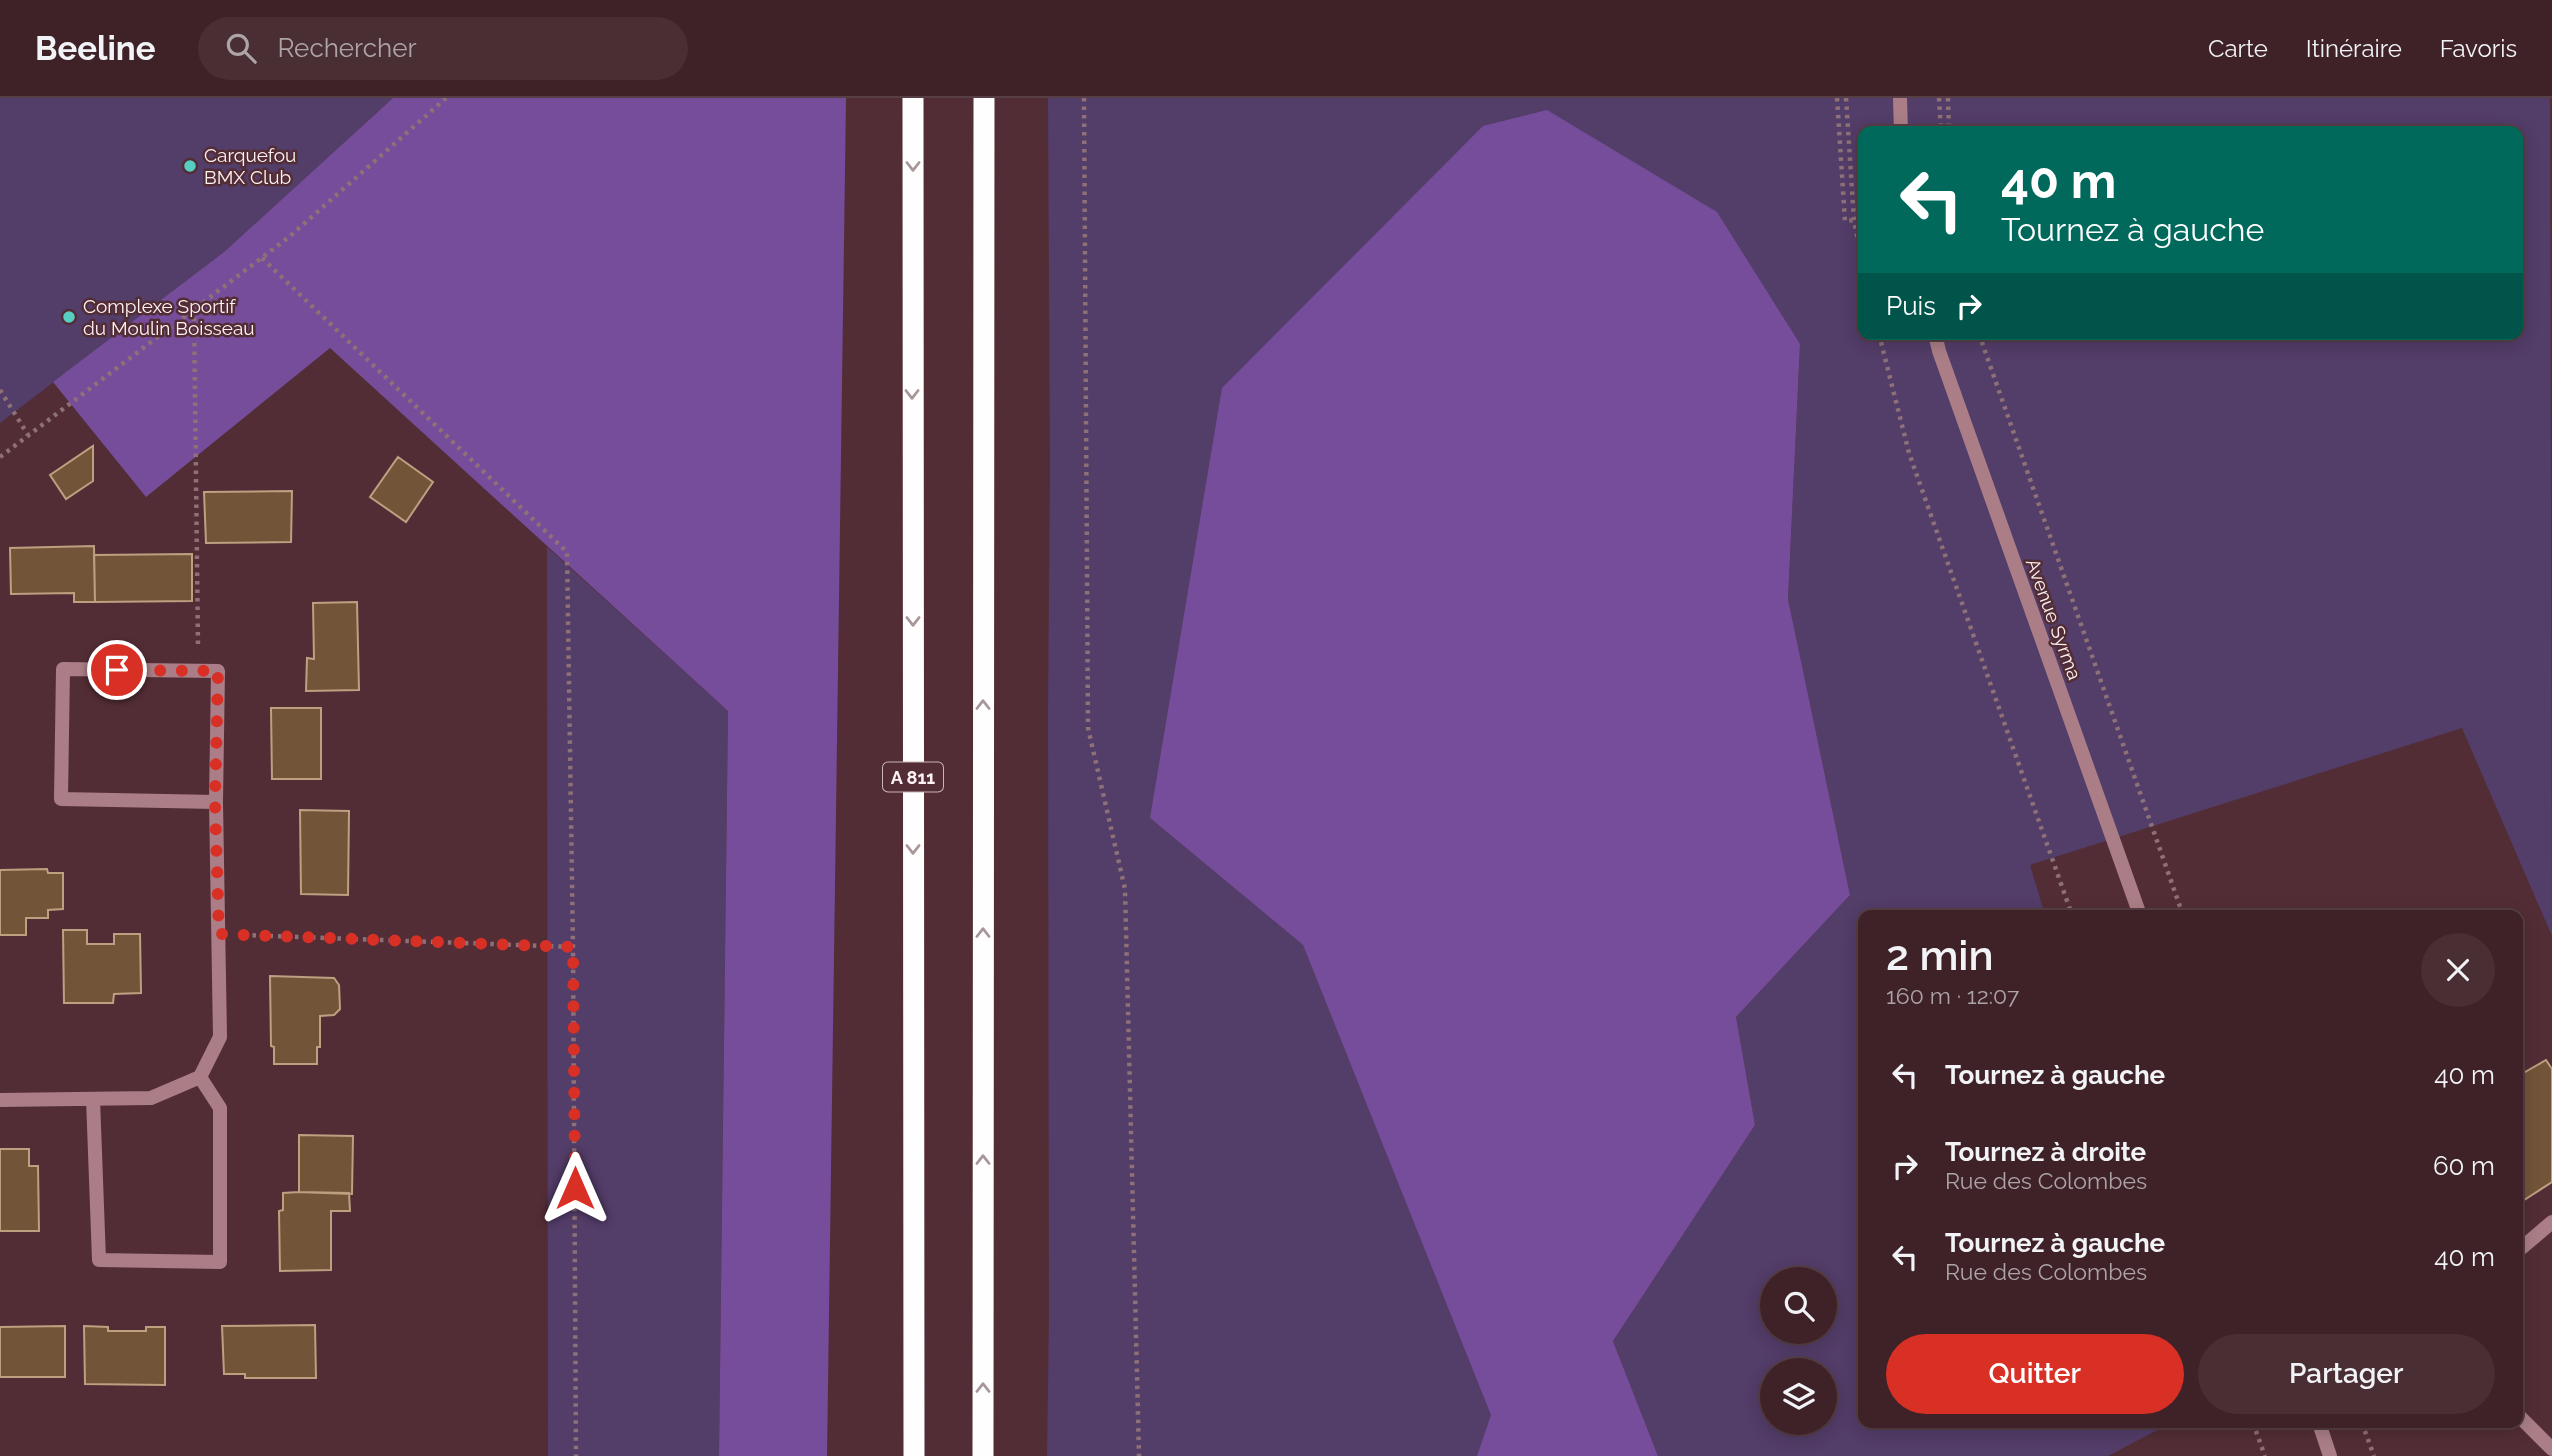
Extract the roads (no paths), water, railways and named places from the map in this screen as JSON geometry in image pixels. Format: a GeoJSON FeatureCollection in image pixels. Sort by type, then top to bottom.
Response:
{"type":"FeatureCollection","features":[{"type":"Feature","properties":{"kind":"highway","name":"A 811"},"geometry":{"type":"LineString","coordinates":[[913,98],[914,1456]]}},
{"type":"Feature","properties":{"kind":"highway"},"geometry":{"type":"LineString","coordinates":[[984,98],[984,1456]]}},
{"type":"Feature","properties":{"kind":"street"},"geometry":{"type":"LineString","coordinates":[[1900,98],[1901,126]]}},
{"type":"Feature","properties":{"kind":"street","name":"Avenue Syrma"},"geometry":{"type":"LineString","coordinates":[[1936,340],[2138,910]]}},
{"type":"Feature","properties":{"kind":"street"},"geometry":{"type":"LineString","coordinates":[[0,1100],[151,1098],[200,1077],[220,1037],[215,802],[218,671],[62,669],[61,799],[215,802]]}},
{"type":"Feature","properties":{"kind":"street"},"geometry":{"type":"LineString","coordinates":[[93,1099],[99,1260],[220,1262],[220,1108],[200,1077]]}},
{"type":"Feature","properties":{"kind":"street"},"geometry":{"type":"LineString","coordinates":[[2523,1247],[2552,1222]]}},
{"type":"Feature","properties":{"kind":"street"},"geometry":{"type":"LineString","coordinates":[[2523,1420],[2552,1449]]}},
{"type":"Feature","properties":{"kind":"street"},"geometry":{"type":"LineString","coordinates":[[2321,1428],[2330,1456]]}},
{"type":"Feature","properties":{"kind":"place","name":"Carquefou BMX Club"},"geometry":{"type":"Point","coordinates":[190,166]}},
{"type":"Feature","properties":{"kind":"place","name":"Complexe Sportif du Moulin Boisseau"},"geometry":{"type":"Point","coordinates":[69,317]}}]}
